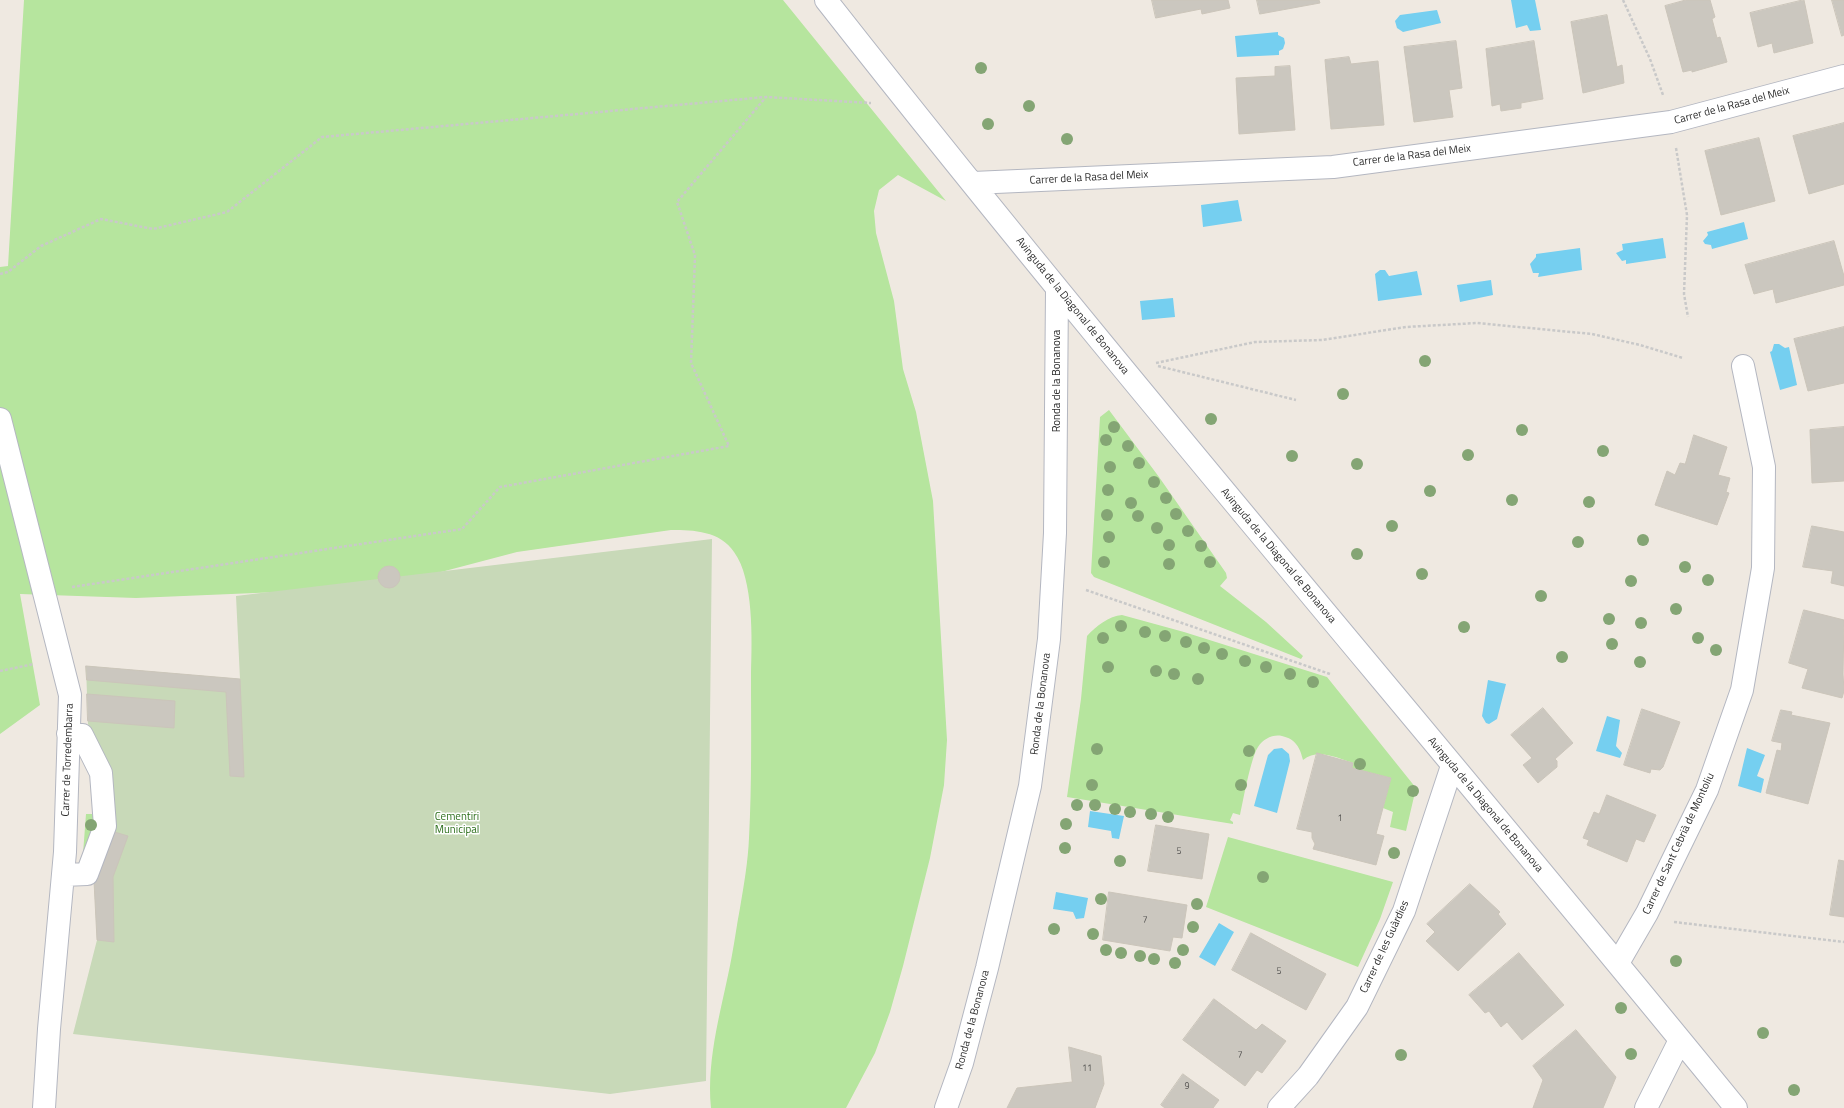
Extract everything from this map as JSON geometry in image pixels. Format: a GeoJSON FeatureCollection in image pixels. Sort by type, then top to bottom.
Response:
{"type":"FeatureCollection","features":[{"type":"Feature","properties":{"kind":"street","name":"Avinguda de la Diagonal de Bonanova"},"geometry":{"type":"LineString","coordinates":[[826,0],[1057,289],[1452,766],[1618,963],[1736,1108]]}},
{"type":"Feature","properties":{"kind":"street","name":"Carrer de la Rasa del Meix"},"geometry":{"type":"LineString","coordinates":[[973,183],[1333,167],[1671,122],[1844,76]]}},
{"type":"Feature","properties":{"kind":"street","name":"Ronda de la Bonanova"},"geometry":{"type":"LineString","coordinates":[[946,1108],[962,1063],[985,975],[1030,786],[1050,639],[1055,540],[1057,289]]}},
{"type":"Feature","properties":{"kind":"street","name":"Carrer de Sant Cebrià de Montoliu"},"geometry":{"type":"LineString","coordinates":[[1618,963],[1647,913],[1707,790],[1742,690],[1763,568],[1764,467],[1743,366]]}},
{"type":"Feature","properties":{"kind":"street","name":"Carrer de Torredembarra"},"geometry":{"type":"LineString","coordinates":[[0,419],[70,695],[65,852],[49,1029],[44,1108]]}},
{"type":"Feature","properties":{"kind":"street"},"geometry":{"type":"LineString","coordinates":[[63,875],[87,874],[105,826],[101,773],[82,735],[68,734]]}},
{"type":"Feature","properties":{"kind":"street","name":"Carrer de les Guàrdies"},"geometry":{"type":"LineString","coordinates":[[1279,1108],[1308,1076],[1357,1007],[1404,911],[1452,766]]}},
{"type":"Feature","properties":{"kind":"street"},"geometry":{"type":"LineString","coordinates":[[1646,1108],[1680,1040]]}},
{"type":"Feature","properties":{"kind":"path"},"geometry":{"type":"LineString","coordinates":[[1622,0],[1650,59],[1665,100]]}},
{"type":"Feature","properties":{"kind":"path"},"geometry":{"type":"LineString","coordinates":[[0,274],[8,272],[41,246],[101,219],[153,229],[227,212],[322,137],[766,97],[876,103]]}},
{"type":"Feature","properties":{"kind":"path"},"geometry":{"type":"LineString","coordinates":[[44,591],[462,529],[500,487],[729,446],[691,363],[695,255],[677,202],[766,97]]}},
{"type":"Feature","properties":{"kind":"path"},"geometry":{"type":"LineString","coordinates":[[1675,145],[1687,215],[1684,294],[1688,316]]}},
{"type":"Feature","properties":{"kind":"path"},"geometry":{"type":"LineString","coordinates":[[1296,400],[1152,364],[1255,342],[1322,340],[1406,328],[1477,324],[1592,334],[1640,345],[1683,358]]}},
{"type":"Feature","properties":{"kind":"path"},"geometry":{"type":"LineString","coordinates":[[1086,590],[1330,674]]}},
{"type":"Feature","properties":{"kind":"path"},"geometry":{"type":"LineString","coordinates":[[0,671],[60,660]]}},
{"type":"Feature","properties":{"kind":"path"},"geometry":{"type":"LineString","coordinates":[[1670,922],[1844,942]]}},
{"type":"Feature","properties":{"kind":"green space"},"geometry":{"type":"Polygon","coordinates":[[[24,0],[783,0],[946,201],[898,175],[879,190],[874,211],[876,233],[894,301],[903,369],[916,412],[933,501],[947,740],[944,785],[930,858],[903,966],[890,1012],[875,1053],[846,1108],[711,1108],[710,1089],[713,1050],[732,955],[747,864],[750,818],[751,756],[751,627],[748,593],[741,564],[734,552],[728,545],[714,536],[697,531],[671,530],[517,552],[441,572],[350,589],[136,598],[20,594],[40,705],[0,734],[0,267],[8,266],[24,0]]]}},
{"type":"Feature","properties":{"kind":"green space"},"geometry":{"type":"Polygon","coordinates":[[[1109,410],[1159,477],[1226,573],[1227,578],[1220,586],[1266,622],[1303,656],[1301,659],[1094,577],[1091,573],[1100,417],[1109,410]]]}},
{"type":"Feature","properties":{"kind":"green space","name":"Cementiri Municipal"},"geometry":{"type":"Polygon","coordinates":[[[712,539],[706,1081],[610,1094],[73,1034],[97,940],[94,881],[111,776],[88,724],[86,666],[240,679],[236,596],[712,539]]]}},
{"type":"Feature","properties":{"kind":"green space"},"geometry":{"type":"Polygon","coordinates":[[[1122,615],[1184,632],[1327,677],[1416,788],[1406,831],[1390,827],[1393,812],[1383,808],[1391,778],[1352,768],[1353,763],[1328,755],[1321,754],[1309,756],[1303,760],[1297,745],[1291,739],[1282,736],[1268,738],[1258,747],[1255,752],[1240,815],[1233,813],[1230,820],[1233,824],[1067,797],[1081,699],[1087,636],[1103,622],[1112,617],[1122,615]]]}},
{"type":"Feature","properties":{"kind":"green space"},"geometry":{"type":"Polygon","coordinates":[[[86,814],[92,814],[97,826],[82,867],[86,814]]]}},
{"type":"Feature","properties":{"kind":"green space"},"geometry":{"type":"Polygon","coordinates":[[[1228,837],[1393,882],[1380,919],[1358,967],[1206,907],[1228,837]]]}},
{"type":"Feature","properties":{"kind":"water"},"geometry":{"type":"Polygon","coordinates":[[[1511,0],[1535,0],[1541,30],[1530,31],[1527,25],[1516,28],[1511,0]]]}},
{"type":"Feature","properties":{"kind":"water"},"geometry":{"type":"Polygon","coordinates":[[[1437,10],[1441,23],[1403,32],[1397,28],[1395,21],[1400,15],[1437,10]]]}},
{"type":"Feature","properties":{"kind":"water"},"geometry":{"type":"Polygon","coordinates":[[[1278,32],[1278,35],[1284,38],[1285,43],[1283,49],[1279,51],[1279,55],[1237,57],[1235,36],[1278,32]]]}},
{"type":"Feature","properties":{"kind":"water"},"geometry":{"type":"Polygon","coordinates":[[[1238,200],[1242,221],[1203,227],[1201,205],[1238,200]]]}},
{"type":"Feature","properties":{"kind":"water"},"geometry":{"type":"Polygon","coordinates":[[[1744,222],[1748,239],[1712,249],[1711,245],[1705,244],[1703,241],[1708,235],[1707,232],[1744,222]]]}},
{"type":"Feature","properties":{"kind":"water"},"geometry":{"type":"Polygon","coordinates":[[[1663,238],[1666,258],[1626,264],[1626,260],[1622,261],[1616,253],[1623,250],[1622,244],[1663,238]]]}},
{"type":"Feature","properties":{"kind":"water"},"geometry":{"type":"Polygon","coordinates":[[[1580,248],[1582,270],[1538,277],[1539,273],[1533,273],[1530,264],[1536,257],[1536,254],[1580,248]]]}},
{"type":"Feature","properties":{"kind":"water"},"geometry":{"type":"Polygon","coordinates":[[[1380,270],[1385,270],[1389,276],[1417,271],[1422,295],[1378,301],[1375,274],[1380,270]]]}},
{"type":"Feature","properties":{"kind":"water"},"geometry":{"type":"Polygon","coordinates":[[[1491,280],[1493,295],[1460,302],[1457,285],[1491,280]]]}},
{"type":"Feature","properties":{"kind":"water"},"geometry":{"type":"Polygon","coordinates":[[[1173,298],[1175,317],[1142,320],[1140,301],[1173,298]]]}},
{"type":"Feature","properties":{"kind":"water"},"geometry":{"type":"Polygon","coordinates":[[[1774,344],[1779,344],[1785,348],[1789,347],[1797,385],[1780,390],[1770,352],[1772,351],[1774,344]]]}},
{"type":"Feature","properties":{"kind":"water"},"geometry":{"type":"Polygon","coordinates":[[[1488,680],[1506,684],[1497,719],[1489,724],[1486,723],[1482,716],[1488,680]]]}},
{"type":"Feature","properties":{"kind":"water"},"geometry":{"type":"Polygon","coordinates":[[[1607,716],[1620,720],[1616,746],[1622,753],[1620,758],[1596,751],[1607,716]]]}},
{"type":"Feature","properties":{"kind":"water"},"geometry":{"type":"Polygon","coordinates":[[[1282,748],[1289,754],[1290,761],[1277,813],[1254,806],[1268,755],[1274,749],[1282,748]]]}},
{"type":"Feature","properties":{"kind":"water"},"geometry":{"type":"Polygon","coordinates":[[[1747,748],[1765,755],[1757,776],[1764,779],[1761,793],[1738,786],[1747,748]]]}},
{"type":"Feature","properties":{"kind":"water"},"geometry":{"type":"Polygon","coordinates":[[[1090,811],[1124,816],[1119,839],[1112,838],[1111,831],[1088,827],[1090,811]]]}},
{"type":"Feature","properties":{"kind":"water"},"geometry":{"type":"Polygon","coordinates":[[[1056,892],[1088,898],[1084,918],[1076,919],[1073,912],[1053,909],[1056,892]]]}},
{"type":"Feature","properties":{"kind":"water"},"geometry":{"type":"Polygon","coordinates":[[[1219,923],[1234,932],[1215,966],[1199,957],[1219,923]]]}},
{"type":"Feature","properties":{"kind":"building"},"geometry":{"type":"Polygon","coordinates":[[[1152,0],[1228,0],[1230,8],[1202,14],[1201,9],[1156,18],[1152,0]]]}},
{"type":"Feature","properties":{"kind":"building"},"geometry":{"type":"Polygon","coordinates":[[[1257,0],[1319,0],[1320,3],[1260,14],[1257,0]]]}},
{"type":"Feature","properties":{"kind":"building"},"geometry":{"type":"Polygon","coordinates":[[[1686,0],[1710,0],[1715,17],[1712,19],[1717,38],[1720,37],[1727,62],[1692,72],[1692,70],[1683,72],[1665,6],[1686,0]]]}},
{"type":"Feature","properties":{"kind":"building"},"geometry":{"type":"Polygon","coordinates":[[[1804,0],[1813,43],[1774,53],[1772,43],[1758,47],[1750,13],[1804,0]]]}},
{"type":"Feature","properties":{"kind":"building"},"geometry":{"type":"Polygon","coordinates":[[[1832,0],[1844,0],[1844,35],[1842,36],[1832,0]]]}},
{"type":"Feature","properties":{"kind":"building"},"geometry":{"type":"Polygon","coordinates":[[[1607,15],[1617,67],[1622,65],[1624,83],[1583,93],[1571,22],[1607,15]]]}},
{"type":"Feature","properties":{"kind":"building"},"geometry":{"type":"Polygon","coordinates":[[[1456,41],[1462,88],[1449,90],[1453,117],[1414,122],[1404,47],[1456,41]]]}},
{"type":"Feature","properties":{"kind":"building"},"geometry":{"type":"Polygon","coordinates":[[[1534,41],[1543,99],[1521,103],[1521,108],[1501,111],[1500,104],[1492,106],[1486,49],[1534,41]]]}},
{"type":"Feature","properties":{"kind":"building"},"geometry":{"type":"Polygon","coordinates":[[[1349,57],[1351,64],[1378,61],[1384,125],[1331,129],[1325,60],[1349,57]]]}},
{"type":"Feature","properties":{"kind":"building"},"geometry":{"type":"Polygon","coordinates":[[[1290,66],[1295,130],[1239,134],[1236,78],[1275,76],[1275,67],[1290,66]]]}},
{"type":"Feature","properties":{"kind":"building"},"geometry":{"type":"Polygon","coordinates":[[[1844,123],[1844,184],[1809,194],[1793,136],[1844,123]]]}},
{"type":"Feature","properties":{"kind":"building"},"geometry":{"type":"Polygon","coordinates":[[[1759,138],[1775,201],[1721,215],[1705,151],[1759,138]]]}},
{"type":"Feature","properties":{"kind":"building"},"geometry":{"type":"Polygon","coordinates":[[[1834,241],[1844,276],[1844,285],[1776,303],[1773,289],[1754,294],[1745,265],[1834,241]]]}},
{"type":"Feature","properties":{"kind":"building"},"geometry":{"type":"Polygon","coordinates":[[[1844,327],[1844,383],[1808,391],[1794,339],[1844,327]]]}},
{"type":"Feature","properties":{"kind":"building"},"geometry":{"type":"Polygon","coordinates":[[[1844,427],[1844,481],[1812,483],[1810,430],[1844,427]]]}},
{"type":"Feature","properties":{"kind":"building"},"geometry":{"type":"Polygon","coordinates":[[[1694,435],[1727,447],[1718,475],[1730,478],[1726,492],[1729,493],[1717,525],[1655,505],[1667,471],[1675,475],[1680,463],[1685,464],[1694,435]]]}},
{"type":"Feature","properties":{"kind":"building"},"geometry":{"type":"Polygon","coordinates":[[[1812,526],[1844,532],[1844,586],[1831,583],[1833,571],[1803,567],[1812,526]]]}},
{"type":"Feature","properties":{"kind":"building"},"geometry":{"type":"Polygon","coordinates":[[[385,566],[393,566],[400,573],[400,581],[393,588],[385,588],[378,581],[378,573],[385,566]]]}},
{"type":"Feature","properties":{"kind":"building"},"geometry":{"type":"Polygon","coordinates":[[[1804,610],[1844,620],[1844,691],[1842,698],[1802,688],[1808,669],[1789,663],[1804,610]]]}},
{"type":"Feature","properties":{"kind":"building"},"geometry":{"type":"Polygon","coordinates":[[[86,666],[240,679],[244,777],[230,776],[226,692],[87,680],[86,666]]]}},
{"type":"Feature","properties":{"kind":"building"},"geometry":{"type":"Polygon","coordinates":[[[87,694],[175,701],[174,728],[88,721],[87,694]]]}},
{"type":"Feature","properties":{"kind":"building"},"geometry":{"type":"Polygon","coordinates":[[[1543,708],[1573,743],[1555,759],[1557,761],[1557,767],[1538,783],[1523,765],[1532,758],[1511,735],[1543,708]]]}},
{"type":"Feature","properties":{"kind":"building"},"geometry":{"type":"Polygon","coordinates":[[[1642,709],[1680,722],[1663,767],[1660,770],[1651,769],[1650,773],[1624,765],[1642,709]]]}},
{"type":"Feature","properties":{"kind":"building"},"geometry":{"type":"Polygon","coordinates":[[[1781,710],[1792,712],[1791,715],[1830,723],[1808,804],[1766,793],[1777,750],[1781,751],[1782,743],[1772,741],[1781,710]]]}},
{"type":"Feature","properties":{"kind":"building"},"geometry":{"type":"Polygon","coordinates":[[[1317,753],[1353,763],[1352,768],[1391,778],[1376,834],[1384,836],[1376,865],[1313,849],[1315,844],[1312,838],[1312,832],[1297,829],[1317,753]]]}},
{"type":"Feature","properties":{"kind":"building"},"geometry":{"type":"Polygon","coordinates":[[[1607,795],[1656,815],[1644,842],[1636,839],[1627,862],[1587,845],[1589,840],[1583,838],[1594,812],[1599,814],[1607,795]]]}},
{"type":"Feature","properties":{"kind":"building"},"geometry":{"type":"Polygon","coordinates":[[[1156,825],[1209,834],[1202,879],[1148,871],[1156,825]]]}},
{"type":"Feature","properties":{"kind":"building"},"geometry":{"type":"Polygon","coordinates":[[[111,831],[128,836],[113,877],[114,942],[97,940],[94,881],[111,831]]]}},
{"type":"Feature","properties":{"kind":"building"},"geometry":{"type":"Polygon","coordinates":[[[1839,860],[1844,861],[1844,917],[1830,915],[1839,860]]]}},
{"type":"Feature","properties":{"kind":"building"},"geometry":{"type":"Polygon","coordinates":[[[1470,884],[1500,912],[1498,914],[1506,924],[1458,971],[1426,941],[1435,932],[1427,924],[1470,884]]]}},
{"type":"Feature","properties":{"kind":"building"},"geometry":{"type":"Polygon","coordinates":[[[1109,892],[1187,905],[1182,938],[1173,937],[1170,951],[1103,940],[1109,892]]]}},
{"type":"Feature","properties":{"kind":"building"},"geometry":{"type":"Polygon","coordinates":[[[1251,933],[1326,974],[1306,1010],[1232,970],[1251,933]]]}},
{"type":"Feature","properties":{"kind":"building"},"geometry":{"type":"Polygon","coordinates":[[[1519,953],[1564,1005],[1522,1040],[1507,1022],[1501,1027],[1489,1011],[1485,1013],[1469,995],[1519,953]]]}},
{"type":"Feature","properties":{"kind":"building"},"geometry":{"type":"Polygon","coordinates":[[[1214,999],[1256,1030],[1262,1024],[1286,1041],[1262,1073],[1257,1070],[1245,1086],[1183,1040],[1214,999]]]}},
{"type":"Feature","properties":{"kind":"building"},"geometry":{"type":"Polygon","coordinates":[[[1576,1030],[1616,1077],[1603,1108],[1533,1108],[1543,1080],[1533,1066],[1576,1030]]]}},
{"type":"Feature","properties":{"kind":"building"},"geometry":{"type":"Polygon","coordinates":[[[1069,1047],[1101,1056],[1104,1084],[1095,1108],[1007,1108],[1017,1088],[1072,1082],[1069,1047]]]}},
{"type":"Feature","properties":{"kind":"building"},"geometry":{"type":"Polygon","coordinates":[[[1183,1074],[1219,1100],[1213,1108],[1165,1108],[1161,1105],[1183,1074]]]}}]}
